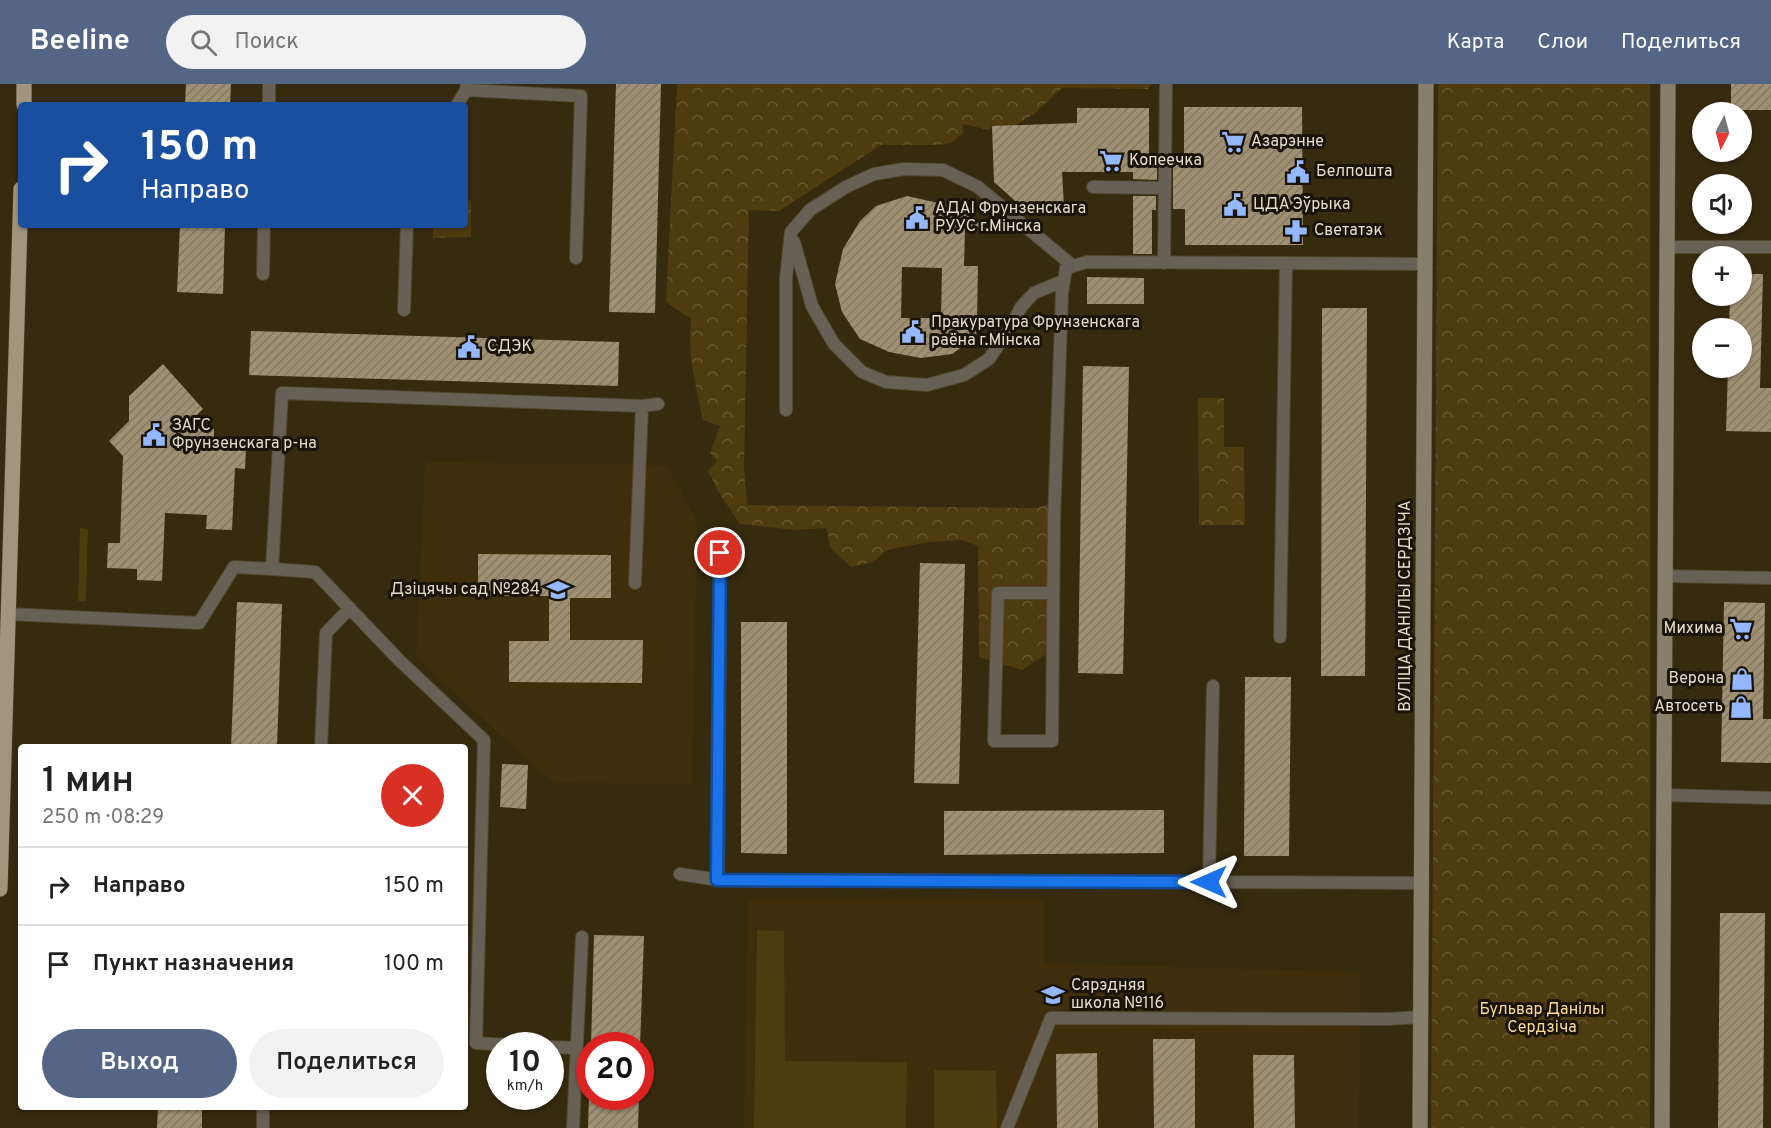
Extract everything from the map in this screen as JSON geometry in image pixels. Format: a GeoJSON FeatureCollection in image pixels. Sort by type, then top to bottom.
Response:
{"type":"FeatureCollection","features":[{"type":"Feature","properties":{"kind":"main road"},"geometry":{"type":"LineString","coordinates":[[24,84],[24,102]]}},
{"type":"Feature","properties":{"kind":"main road"},"geometry":{"type":"LineString","coordinates":[[0,889],[20,228]]}},
{"type":"Feature","properties":{"kind":"street","name":"ВУЛІЦА ДАНІЛЫ СЕРДЗІЧА"},"geometry":{"type":"LineString","coordinates":[[1420,1128],[1426,84]]}},
{"type":"Feature","properties":{"kind":"street"},"geometry":{"type":"LineString","coordinates":[[1662,1128],[1668,84]]}},
{"type":"Feature","properties":{"kind":"lane"},"geometry":{"type":"LineString","coordinates":[[269,84],[269,102]]}},
{"type":"Feature","properties":{"kind":"lane"},"geometry":{"type":"LineString","coordinates":[[1164,263],[1166,84]]}},
{"type":"Feature","properties":{"kind":"lane"},"geometry":{"type":"LineString","coordinates":[[458,102],[466,87],[581,96],[576,258]]}},
{"type":"Feature","properties":{"kind":"lane"},"geometry":{"type":"LineString","coordinates":[[786,410],[786,278],[791,232],[810,210],[846,187],[874,174],[904,169],[943,170],[978,187],[1073,266]]}},
{"type":"Feature","properties":{"kind":"lane"},"geometry":{"type":"LineString","coordinates":[[1093,187],[1165,188]]}},
{"type":"Feature","properties":{"kind":"lane"},"geometry":{"type":"LineString","coordinates":[[262,274],[264,228]]}},
{"type":"Feature","properties":{"kind":"lane"},"geometry":{"type":"LineString","coordinates":[[404,310],[407,228]]}},
{"type":"Feature","properties":{"kind":"lane"},"geometry":{"type":"LineString","coordinates":[[791,232],[812,306],[834,344],[862,372],[886,382],[927,385],[964,375],[989,358],[1021,307],[1034,293],[1063,281]]}},
{"type":"Feature","properties":{"kind":"lane"},"geometry":{"type":"LineString","coordinates":[[1667,247],[1771,247]]}},
{"type":"Feature","properties":{"kind":"lane"},"geometry":{"type":"LineString","coordinates":[[1053,593],[998,593],[994,741],[1052,741],[1054,519],[1063,281],[1066,268],[1087,262],[1425,264]]}},
{"type":"Feature","properties":{"kind":"lane"},"geometry":{"type":"LineString","coordinates":[[1280,637],[1286,263]]}},
{"type":"Feature","properties":{"kind":"lane"},"geometry":{"type":"LineString","coordinates":[[272,569],[282,393],[642,406],[658,404]]}},
{"type":"Feature","properties":{"kind":"lane"},"geometry":{"type":"LineString","coordinates":[[636,583],[642,406]]}},
{"type":"Feature","properties":{"kind":"lane"},"geometry":{"type":"LineString","coordinates":[[717,880],[720,553]]}},
{"type":"Feature","properties":{"kind":"lane"},"geometry":{"type":"LineString","coordinates":[[8,614],[199,623],[234,567],[315,572],[399,660],[484,740],[476,1043],[486,1044]]}},
{"type":"Feature","properties":{"kind":"lane"},"geometry":{"type":"LineString","coordinates":[[1666,576],[1771,578]]}},
{"type":"Feature","properties":{"kind":"lane"},"geometry":{"type":"LineString","coordinates":[[321,744],[326,633],[350,608]]}},
{"type":"Feature","properties":{"kind":"lane"},"geometry":{"type":"LineString","coordinates":[[1209,882],[1213,686]]}},
{"type":"Feature","properties":{"kind":"lane"},"geometry":{"type":"LineString","coordinates":[[1664,795],[1771,798]]}},
{"type":"Feature","properties":{"kind":"lane"},"geometry":{"type":"LineString","coordinates":[[680,874],[717,880],[1422,883]]}},
{"type":"Feature","properties":{"kind":"lane"},"geometry":{"type":"LineString","coordinates":[[577,1032],[582,937]]}},
{"type":"Feature","properties":{"kind":"lane"},"geometry":{"type":"LineString","coordinates":[[1007,1128],[1051,1018],[1388,1019],[1420,1017]]}},
{"type":"Feature","properties":{"kind":"lane"},"geometry":{"type":"LineString","coordinates":[[564,1048],[576,1048],[573,1128]]}},
{"type":"Feature","properties":{"kind":"lane"},"geometry":{"type":"LineString","coordinates":[[262,1128],[263,1110]]}},
{"type":"Feature","properties":{"kind":"shaded area","name":"Дзіцячы сад №284"},"geometry":{"type":"Polygon","coordinates":[[[425,462],[667,465],[697,521],[692,784],[553,783],[416,658],[425,462]]]}},
{"type":"Feature","properties":{"kind":"shaded area","name":"Сярэдняя школа №116"},"geometry":{"type":"Polygon","coordinates":[[[748,899],[1044,899],[1044,963],[1361,972],[1359,1128],[744,1128],[748,899]]]}},
{"type":"Feature","properties":{"kind":"green space"},"geometry":{"type":"Polygon","coordinates":[[[677,84],[1152,84],[1148,89],[1062,88],[1034,114],[1007,130],[992,126],[989,130],[963,124],[963,133],[951,143],[881,145],[779,211],[749,210],[744,468],[747,505],[1037,508],[1061,501],[1059,616],[1045,655],[1022,670],[979,657],[978,546],[962,540],[929,542],[887,550],[873,562],[851,567],[830,548],[827,528],[795,530],[740,524],[719,493],[708,471],[717,461],[710,453],[720,426],[703,420],[691,357],[691,319],[666,302],[677,84]]]}},
{"type":"Feature","properties":{"kind":"green space","name":"Бульвар Данілы Сердзіча"},"geometry":{"type":"Polygon","coordinates":[[[1438,84],[1650,84],[1650,1128],[1431,1128],[1438,84]]]}},
{"type":"Feature","properties":{"kind":"green space"},"geometry":{"type":"Polygon","coordinates":[[[468,200],[471,201],[471,237],[433,238],[433,228],[468,228],[468,200]]]}},
{"type":"Feature","properties":{"kind":"green space"},"geometry":{"type":"Polygon","coordinates":[[[1198,398],[1224,398],[1224,447],[1244,447],[1245,525],[1199,525],[1198,398]]]}},
{"type":"Feature","properties":{"kind":"green space"},"geometry":{"type":"Polygon","coordinates":[[[80,528],[88,529],[86,601],[78,601],[80,528]]]}},
{"type":"Feature","properties":{"kind":"green space"},"geometry":{"type":"Polygon","coordinates":[[[757,930],[784,931],[785,1061],[907,1062],[906,1128],[754,1128],[757,930]]]}},
{"type":"Feature","properties":{"kind":"green space"},"geometry":{"type":"Polygon","coordinates":[[[934,1070],[996,1071],[997,1128],[934,1128],[934,1070]]]}},
{"type":"Feature","properties":{"kind":"building"},"geometry":{"type":"Polygon","coordinates":[[[186,84],[231,84],[230,102],[185,102],[186,84]]]}},
{"type":"Feature","properties":{"kind":"building"},"geometry":{"type":"Polygon","coordinates":[[[616,84],[661,84],[655,313],[609,312],[616,84]]]}},
{"type":"Feature","properties":{"kind":"building"},"geometry":{"type":"Polygon","coordinates":[[[1731,84],[1771,84],[1771,110],[1752,110],[1752,102],[1731,102],[1731,84]]]}},
{"type":"Feature","properties":{"kind":"building"},"geometry":{"type":"Polygon","coordinates":[[[1184,107],[1302,107],[1303,245],[1185,245],[1185,209],[1173,209],[1173,161],[1184,161],[1184,107]]]}},
{"type":"Feature","properties":{"kind":"building"},"geometry":{"type":"Polygon","coordinates":[[[1077,108],[1149,108],[1149,162],[1157,162],[1157,180],[1133,179],[1133,172],[1062,172],[1064,206],[1023,208],[994,182],[992,126],[1077,123],[1077,108]]]}},
{"type":"Feature","properties":{"kind":"building"},"geometry":{"type":"Polygon","coordinates":[[[907,196],[952,206],[992,231],[965,230],[964,266],[978,266],[977,319],[988,319],[968,343],[952,354],[921,358],[889,352],[860,339],[842,312],[835,284],[843,249],[860,221],[876,206],[907,196]],[[902,267],[901,318],[941,318],[942,268],[902,267]]]}},
{"type":"Feature","properties":{"kind":"building"},"geometry":{"type":"Polygon","coordinates":[[[1133,196],[1156,196],[1156,210],[1152,210],[1152,254],[1133,254],[1133,196]]]}},
{"type":"Feature","properties":{"kind":"building"},"geometry":{"type":"Polygon","coordinates":[[[180,228],[225,228],[223,294],[177,292],[180,228]]]}},
{"type":"Feature","properties":{"kind":"building"},"geometry":{"type":"Polygon","coordinates":[[[1752,274],[1763,274],[1760,388],[1771,388],[1771,432],[1726,431],[1728,378],[1752,378],[1752,318],[1729,318],[1730,306],[1752,306],[1752,274]]]}},
{"type":"Feature","properties":{"kind":"building"},"geometry":{"type":"Polygon","coordinates":[[[1087,277],[1144,278],[1144,304],[1087,304],[1087,277]]]}},
{"type":"Feature","properties":{"kind":"building"},"geometry":{"type":"Polygon","coordinates":[[[1322,308],[1367,308],[1365,676],[1321,676],[1322,308]]]}},
{"type":"Feature","properties":{"kind":"building"},"geometry":{"type":"Polygon","coordinates":[[[251,331],[619,342],[618,386],[249,375],[251,331]]]}},
{"type":"Feature","properties":{"kind":"building"},"geometry":{"type":"Polygon","coordinates":[[[163,364],[203,409],[183,428],[214,429],[214,445],[246,447],[245,469],[235,468],[232,530],[206,529],[207,515],[165,513],[162,581],[137,580],[137,569],[107,568],[108,543],[120,543],[123,456],[109,441],[129,421],[129,396],[163,364]]]}},
{"type":"Feature","properties":{"kind":"building"},"geometry":{"type":"Polygon","coordinates":[[[1083,366],[1129,367],[1123,674],[1078,673],[1083,366]]]}},
{"type":"Feature","properties":{"kind":"building"},"geometry":{"type":"Polygon","coordinates":[[[478,554],[611,555],[611,598],[570,598],[570,640],[643,640],[642,683],[509,682],[509,641],[549,641],[549,596],[478,596],[478,554]]]}},
{"type":"Feature","properties":{"kind":"building"},"geometry":{"type":"Polygon","coordinates":[[[920,563],[965,564],[959,784],[914,783],[920,563]]]}},
{"type":"Feature","properties":{"kind":"building"},"geometry":{"type":"Polygon","coordinates":[[[237,602],[282,604],[277,744],[231,744],[237,602]]]}},
{"type":"Feature","properties":{"kind":"building"},"geometry":{"type":"Polygon","coordinates":[[[1724,602],[1765,603],[1763,719],[1771,719],[1771,763],[1721,762],[1724,602]]]}},
{"type":"Feature","properties":{"kind":"building"},"geometry":{"type":"Polygon","coordinates":[[[741,622],[787,622],[787,854],[741,853],[741,622]]]}},
{"type":"Feature","properties":{"kind":"building"},"geometry":{"type":"Polygon","coordinates":[[[1245,677],[1291,677],[1289,856],[1244,856],[1245,677]]]}},
{"type":"Feature","properties":{"kind":"building"},"geometry":{"type":"Polygon","coordinates":[[[502,764],[528,765],[526,809],[500,807],[502,764]]]}},
{"type":"Feature","properties":{"kind":"building"},"geometry":{"type":"Polygon","coordinates":[[[1164,810],[1164,853],[944,855],[944,811],[1164,810]]]}},
{"type":"Feature","properties":{"kind":"building"},"geometry":{"type":"Polygon","coordinates":[[[1720,913],[1765,913],[1763,1128],[1718,1128],[1720,913]]]}},
{"type":"Feature","properties":{"kind":"building"},"geometry":{"type":"Polygon","coordinates":[[[594,935],[644,936],[641,1032],[591,1032],[594,935]]]}},
{"type":"Feature","properties":{"kind":"building"},"geometry":{"type":"Polygon","coordinates":[[[1153,1039],[1195,1039],[1195,1128],[1154,1128],[1153,1039]]]}},
{"type":"Feature","properties":{"kind":"building"},"geometry":{"type":"Polygon","coordinates":[[[1097,1053],[1098,1128],[1057,1128],[1056,1054],[1097,1053]]]}},
{"type":"Feature","properties":{"kind":"building"},"geometry":{"type":"Polygon","coordinates":[[[1253,1055],[1294,1055],[1295,1128],[1254,1128],[1253,1055]]]}},
{"type":"Feature","properties":{"kind":"building"},"geometry":{"type":"Polygon","coordinates":[[[158,1110],[202,1110],[202,1128],[157,1128],[158,1110]]]}},
{"type":"Feature","properties":{"kind":"building"},"geometry":{"type":"Polygon","coordinates":[[[589,1110],[639,1110],[638,1128],[588,1128],[589,1110]]]}},
{"type":"Feature","properties":{"kind":"place","name":"Азарэнне"},"geometry":{"type":"Point","coordinates":[1233,142]}},
{"type":"Feature","properties":{"kind":"place","name":"Копеечка"},"geometry":{"type":"Point","coordinates":[1111,161]}},
{"type":"Feature","properties":{"kind":"place","name":"Белпошта"},"geometry":{"type":"Point","coordinates":[1298,172]}},
{"type":"Feature","properties":{"kind":"place","name":"ЦДА Эўрыка"},"geometry":{"type":"Point","coordinates":[1235,205]}},
{"type":"Feature","properties":{"kind":"place","name":"АДАІ Фрунзенскага РУУС г.Мінска"},"geometry":{"type":"Point","coordinates":[917,218]}},
{"type":"Feature","properties":{"kind":"place","name":"Светатэк"},"geometry":{"type":"Point","coordinates":[1296,231]}},
{"type":"Feature","properties":{"kind":"place","name":"Пракуратура Фрунзенскага раёна г.Мінска"},"geometry":{"type":"Point","coordinates":[913,332]}},
{"type":"Feature","properties":{"kind":"place","name":"СДЭК"},"geometry":{"type":"Point","coordinates":[469,347]}},
{"type":"Feature","properties":{"kind":"place","name":"ЗАГС Фрунзенскага р-на"},"geometry":{"type":"Point","coordinates":[154,435]}},
{"type":"Feature","properties":{"kind":"place","name":"Дзіцячы сад №284"},"geometry":{"type":"Point","coordinates":[558,590]}},
{"type":"Feature","properties":{"kind":"place","name":"Михима"},"geometry":{"type":"Point","coordinates":[1741,629]}},
{"type":"Feature","properties":{"kind":"place","name":"Верона"},"geometry":{"type":"Point","coordinates":[1742,679]}},
{"type":"Feature","properties":{"kind":"place","name":"Автосеть"},"geometry":{"type":"Point","coordinates":[1741,707]}},
{"type":"Feature","properties":{"kind":"place","name":"Сярэдняя школа №116"},"geometry":{"type":"Point","coordinates":[1053,995]}},
{"type":"Feature","properties":{"kind":"route"},"geometry":{"type":"LineString","coordinates":[[720,553],[717,880],[1209,882]]}}]}
